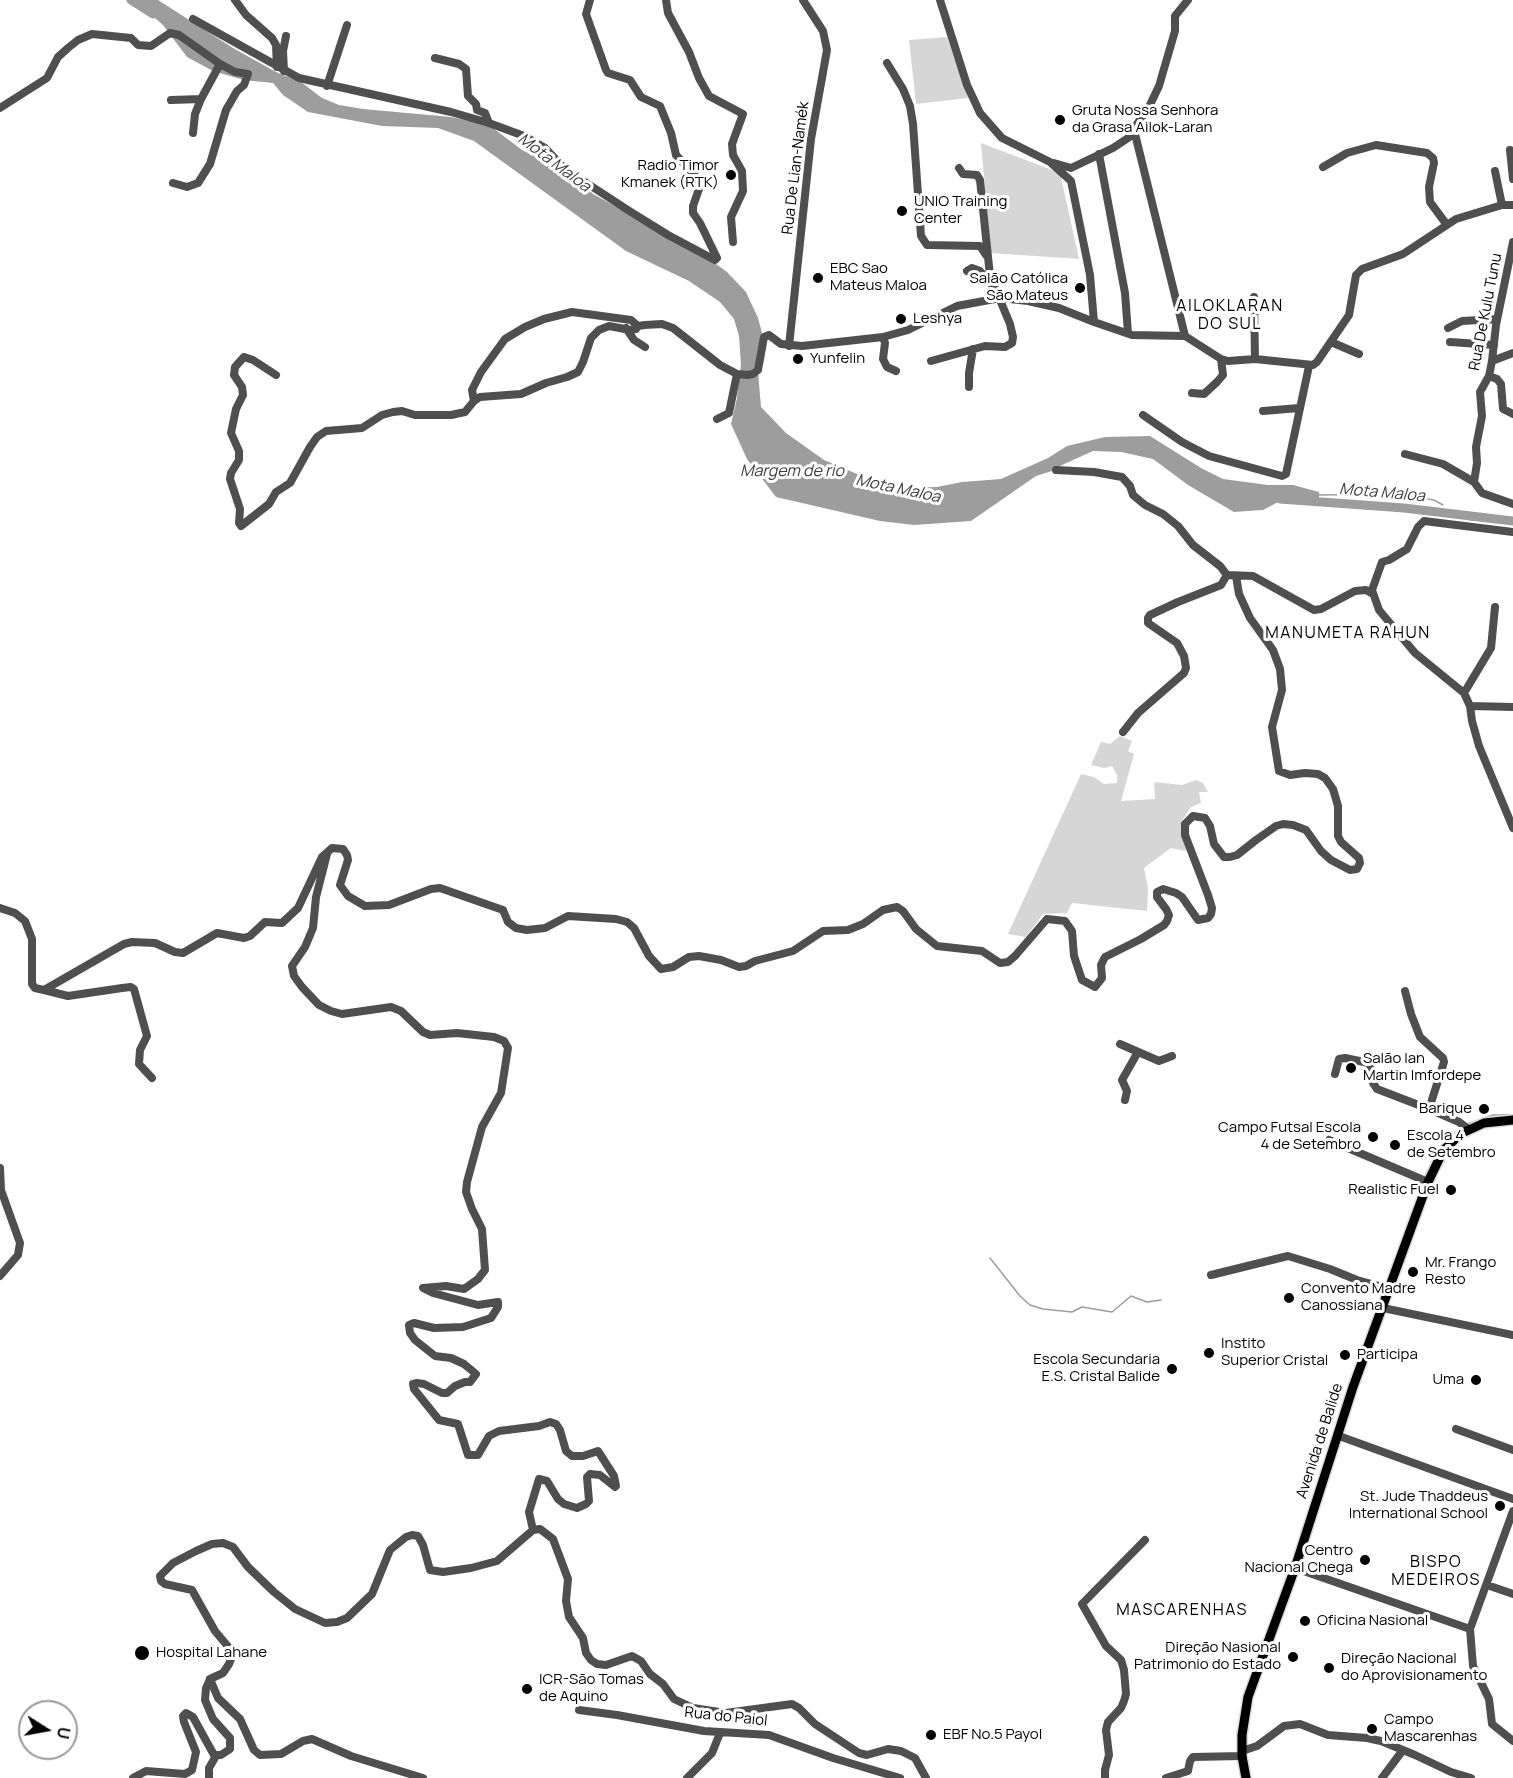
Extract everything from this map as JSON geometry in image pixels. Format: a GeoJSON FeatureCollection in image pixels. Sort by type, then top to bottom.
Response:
{"type":"FeatureCollection","features":[{"type":"Feature","properties":{"kind":"main road"},"geometry":{"type":"LineString","coordinates":[[1468,1129],[1484,1123],[1513,1120]]}},
{"type":"Feature","properties":{"kind":"main road","name":"Avenida de Balide"},"geometry":{"type":"LineString","coordinates":[[1246,1778],[1242,1735],[1248,1697],[1339,1436],[1353,1388],[1383,1308],[1387,1288],[1428,1182],[1443,1151],[1468,1129]]}},
{"type":"Feature","properties":{"kind":"street"},"geometry":{"type":"LineString","coordinates":[[235,0],[246,15],[272,38],[276,45],[280,69]]}},
{"type":"Feature","properties":{"kind":"street"},"geometry":{"type":"LineString","coordinates":[[193,19],[298,78],[489,123],[524,136],[545,148],[566,169],[606,196],[668,235],[717,259],[693,213],[699,189],[698,179],[676,154],[668,124],[660,106],[641,97],[630,80],[608,73],[606,70],[586,14],[590,0]]}},
{"type":"Feature","properties":{"kind":"street"},"geometry":{"type":"LineString","coordinates":[[666,0],[668,13],[709,96],[743,114],[732,144],[733,155],[742,171],[742,192],[731,217],[733,242]]}},
{"type":"Feature","properties":{"kind":"street","name":"Rua De Lian-Namék"},"geometry":{"type":"LineString","coordinates":[[789,346],[811,139],[827,59],[827,45],[823,31],[803,0]]}},
{"type":"Feature","properties":{"kind":"street"},"geometry":{"type":"LineString","coordinates":[[940,0],[967,85],[980,113],[1002,138],[1050,162],[1071,168],[1131,136],[1159,86],[1175,31],[1175,16],[1188,0]]}},
{"type":"Feature","properties":{"kind":"street"},"geometry":{"type":"LineString","coordinates":[[327,86],[347,25]]}},
{"type":"Feature","properties":{"kind":"street"},"geometry":{"type":"LineString","coordinates":[[0,108],[47,78],[58,57],[78,39],[92,34],[130,38],[138,45],[151,46],[170,33],[179,35],[220,64],[240,74],[246,72],[248,77],[226,110],[210,164],[198,183],[188,187],[173,183]]}},
{"type":"Feature","properties":{"kind":"street"},"geometry":{"type":"LineString","coordinates":[[280,69],[286,36]]}},
{"type":"Feature","properties":{"kind":"street"},"geometry":{"type":"LineString","coordinates":[[435,58],[459,64],[466,69],[468,96],[476,104],[477,110],[485,112],[489,123]]}},
{"type":"Feature","properties":{"kind":"street"},"geometry":{"type":"LineString","coordinates":[[887,63],[903,89],[910,106],[921,236],[927,245],[980,246],[988,259]]}},
{"type":"Feature","properties":{"kind":"street"},"geometry":{"type":"LineString","coordinates":[[193,133],[195,114],[220,64]]}},
{"type":"Feature","properties":{"kind":"street"},"geometry":{"type":"LineString","coordinates":[[171,100],[201,99]]}},
{"type":"Feature","properties":{"kind":"street"},"geometry":{"type":"LineString","coordinates":[[1134,130],[1185,336]]}},
{"type":"Feature","properties":{"kind":"street"},"geometry":{"type":"LineString","coordinates":[[1323,167],[1347,153],[1376,145],[1427,153],[1434,163],[1428,195],[1435,210],[1448,225]]}},
{"type":"Feature","properties":{"kind":"street"},"geometry":{"type":"LineString","coordinates":[[1510,150],[1513,179]]}},
{"type":"Feature","properties":{"kind":"street"},"geometry":{"type":"LineString","coordinates":[[1099,154],[1125,293],[1128,333]]}},
{"type":"Feature","properties":{"kind":"street"},"geometry":{"type":"LineString","coordinates":[[1050,162],[1071,181],[1090,275],[1094,322]]}},
{"type":"Feature","properties":{"kind":"street"},"geometry":{"type":"LineString","coordinates":[[931,361],[985,346],[1005,348],[1012,343],[1013,337],[990,276],[980,180],[977,175],[963,174],[959,168]]}},
{"type":"Feature","properties":{"kind":"street"},"geometry":{"type":"LineString","coordinates":[[1495,171],[1502,204]]}},
{"type":"Feature","properties":{"kind":"street"},"geometry":{"type":"LineString","coordinates":[[276,375],[254,360],[244,357],[235,367],[234,375],[242,387],[243,395],[236,409],[231,433],[239,451],[239,460],[230,479],[240,509],[238,522],[241,526],[269,504],[276,492],[290,483],[309,447],[326,431],[362,428],[382,415],[393,412],[402,411],[415,415],[451,415],[465,412],[474,401],[485,395],[521,394],[578,372],[591,338],[599,330],[609,326],[630,330],[638,326],[662,324],[673,328],[708,356],[737,374],[753,374],[758,370],[764,337],[769,335],[781,344],[789,346],[884,337],[908,330],[957,306],[1000,298],[1041,303],[1128,333],[1185,336],[1228,361],[1255,359],[1309,366],[1317,362],[1349,315],[1356,275],[1362,269],[1403,254],[1456,219],[1502,204],[1513,205]]}},
{"type":"Feature","properties":{"kind":"street","name":"Rua De Kulu Tunu"},"geometry":{"type":"LineString","coordinates":[[1474,482],[1477,463],[1476,447],[1482,416],[1480,392],[1489,376],[1497,319],[1513,242]]}},
{"type":"Feature","properties":{"kind":"street"},"geometry":{"type":"LineString","coordinates":[[967,271],[972,268],[980,271],[994,285]]}},
{"type":"Feature","properties":{"kind":"street"},"geometry":{"type":"LineString","coordinates":[[1254,297],[1255,359]]}},
{"type":"Feature","properties":{"kind":"street"},"geometry":{"type":"LineString","coordinates":[[474,401],[472,390],[481,372],[505,339],[525,327],[544,319],[572,312],[631,320],[638,326]]}},
{"type":"Feature","properties":{"kind":"street"},"geometry":{"type":"LineString","coordinates":[[1448,328],[1462,321],[1497,319]]}},
{"type":"Feature","properties":{"kind":"street"},"geometry":{"type":"LineString","coordinates":[[626,328],[634,340],[645,347]]}},
{"type":"Feature","properties":{"kind":"street"},"geometry":{"type":"LineString","coordinates":[[884,337],[883,359],[887,367],[896,371]]}},
{"type":"Feature","properties":{"kind":"street"},"geometry":{"type":"LineString","coordinates":[[1331,342],[1359,354]]}},
{"type":"Feature","properties":{"kind":"street"},"geometry":{"type":"LineString","coordinates":[[1450,342],[1494,345]]}},
{"type":"Feature","properties":{"kind":"street"},"geometry":{"type":"LineString","coordinates":[[969,387],[969,373],[974,349]]}},
{"type":"Feature","properties":{"kind":"street"},"geometry":{"type":"LineString","coordinates":[[1492,361],[1513,353]]}},
{"type":"Feature","properties":{"kind":"street"},"geometry":{"type":"LineString","coordinates":[[1192,393],[1204,394],[1223,375],[1221,359]]}},
{"type":"Feature","properties":{"kind":"street"},"geometry":{"type":"LineString","coordinates":[[1143,415],[1182,442],[1209,456],[1282,476],[1286,474],[1309,366]]}},
{"type":"Feature","properties":{"kind":"street"},"geometry":{"type":"LineString","coordinates":[[717,419],[729,413],[737,374]]}},
{"type":"Feature","properties":{"kind":"street"},"geometry":{"type":"LineString","coordinates":[[1489,376],[1497,379],[1501,384],[1503,409],[1513,414]]}},
{"type":"Feature","properties":{"kind":"street"},"geometry":{"type":"LineString","coordinates":[[1263,411],[1299,408]]}},
{"type":"Feature","properties":{"kind":"street"},"geometry":{"type":"LineString","coordinates":[[1405,454],[1443,464],[1474,482],[1482,493],[1513,504]]}},
{"type":"Feature","properties":{"kind":"street"},"geometry":{"type":"LineString","coordinates":[[1056,470],[1094,472],[1122,477],[1130,486],[1133,495],[1178,526],[1193,544],[1227,574],[1253,576],[1314,609],[1321,609],[1355,591],[1366,590],[1373,594]]}},
{"type":"Feature","properties":{"kind":"street"},"geometry":{"type":"LineString","coordinates":[[1513,532],[1424,521],[1418,527],[1407,549],[1382,562],[1372,590],[1379,610],[1415,653],[1464,693],[1470,706],[1479,746],[1513,828]]}},
{"type":"Feature","properties":{"kind":"street"},"geometry":{"type":"LineString","coordinates":[[1123,732],[1138,714],[1184,673],[1186,668],[1184,656],[1177,643],[1149,623],[1150,615],[1221,585],[1227,574]]}},
{"type":"Feature","properties":{"kind":"street"},"geometry":{"type":"LineString","coordinates":[[44,990],[124,944],[155,943],[183,953],[217,933],[244,938],[250,936],[265,922],[282,923],[298,908],[322,857],[332,848],[344,849],[347,855],[348,860],[340,885],[348,896],[365,906],[388,905],[431,889],[440,888],[503,910],[508,922],[516,928],[527,930],[544,928],[568,916],[616,919],[627,922],[634,928],[649,956],[661,969],[673,967],[689,957],[699,956],[721,960],[739,967],[746,966],[794,951],[823,931],[848,930],[858,927],[890,908],[897,908],[903,911],[916,929],[937,946],[982,951],[1000,963],[1008,962],[1015,956],[1027,944],[1042,922],[1047,919],[1065,921],[1072,931],[1074,956],[1082,980],[1095,987],[1101,978],[1101,965],[1105,957],[1167,921],[1169,915],[1157,897],[1157,892],[1163,889],[1182,897],[1198,920],[1208,918],[1211,914],[1208,895],[1185,835],[1185,824],[1192,816],[1205,818],[1210,825],[1214,844],[1224,856],[1237,855],[1261,836],[1283,824],[1306,830],[1321,851],[1344,867],[1355,870],[1360,862],[1359,858],[1341,842],[1338,836],[1338,806],[1333,789],[1325,778],[1318,774],[1290,775],[1279,771],[1272,727],[1282,690],[1280,669],[1273,650],[1250,618],[1239,594],[1236,576]]}},
{"type":"Feature","properties":{"kind":"street"},"geometry":{"type":"LineString","coordinates":[[1464,693],[1491,648],[1495,607]]}},
{"type":"Feature","properties":{"kind":"street"},"geometry":{"type":"LineString","coordinates":[[1470,706],[1513,707]]}},
{"type":"Feature","properties":{"kind":"street"},"geometry":{"type":"LineString","coordinates":[[328,850],[316,897],[310,938],[292,966],[294,976],[302,987],[319,1005],[331,1011],[342,1014],[391,1007],[401,1011],[423,1032],[430,1035],[457,1033],[494,1037],[504,1041],[508,1048],[501,1093],[482,1127],[467,1182],[466,1192],[482,1229],[485,1270],[478,1279],[464,1289],[446,1286],[423,1288],[433,1293],[478,1305],[498,1302],[498,1307],[491,1318],[463,1328],[434,1328],[421,1323],[409,1325],[410,1333],[429,1352],[435,1356],[451,1358],[464,1364],[476,1374],[470,1382],[455,1386],[442,1394],[424,1384],[413,1384],[414,1389],[439,1420],[458,1424],[468,1455],[478,1455],[489,1436],[499,1431],[539,1426],[550,1422],[556,1424],[566,1451],[573,1455],[583,1456],[598,1451],[602,1456],[614,1476],[616,1486],[600,1475],[590,1474],[587,1477],[590,1486],[589,1501],[577,1508],[564,1504],[558,1499],[547,1481],[539,1479],[529,1512],[533,1530]]}},
{"type":"Feature","properties":{"kind":"street"},"geometry":{"type":"LineString","coordinates":[[0,908],[15,913],[26,921],[32,939],[32,984],[35,988],[68,996],[130,987],[134,989],[147,1036],[140,1050],[139,1064],[152,1078]]}},
{"type":"Feature","properties":{"kind":"street"},"geometry":{"type":"LineString","coordinates":[[1406,991],[1411,1014],[1420,1037],[1443,1058],[1444,1062],[1429,1109]]}},
{"type":"Feature","properties":{"kind":"street"},"geometry":{"type":"LineString","coordinates":[[1120,1044],[1159,1061],[1172,1056]]}},
{"type":"Feature","properties":{"kind":"street"},"geometry":{"type":"LineString","coordinates":[[1125,1100],[1127,1091],[1122,1080],[1138,1052]]}},
{"type":"Feature","properties":{"kind":"street"},"geometry":{"type":"LineString","coordinates":[[1335,1074],[1339,1059],[1369,1063],[1372,1083],[1377,1089],[1459,1122],[1468,1129]]}},
{"type":"Feature","properties":{"kind":"street"},"geometry":{"type":"LineString","coordinates":[[1329,1140],[1428,1182]]}},
{"type":"Feature","properties":{"kind":"street"},"geometry":{"type":"LineString","coordinates":[[0,1168],[1,1190],[21,1243],[18,1255],[0,1276]]}},
{"type":"Feature","properties":{"kind":"street"},"geometry":{"type":"LineString","coordinates":[[1211,1275],[1288,1256],[1387,1288]]}},
{"type":"Feature","properties":{"kind":"street"},"geometry":{"type":"LineString","coordinates":[[1383,1308],[1513,1335]]}},
{"type":"Feature","properties":{"kind":"street"},"geometry":{"type":"LineString","coordinates":[[1456,1429],[1513,1450]]}},
{"type":"Feature","properties":{"kind":"street"},"geometry":{"type":"LineString","coordinates":[[1339,1436],[1513,1499]]}},
{"type":"Feature","properties":{"kind":"street"},"geometry":{"type":"LineString","coordinates":[[1513,1510],[1470,1629],[1473,1666],[1489,1700],[1492,1724],[1513,1741]]}},
{"type":"Feature","properties":{"kind":"street"},"geometry":{"type":"LineString","coordinates":[[209,1778],[209,1768],[216,1756],[226,1753],[232,1744],[227,1732],[213,1719],[205,1700],[206,1688],[210,1680],[223,1673],[229,1664],[232,1656],[231,1650],[215,1631],[192,1590],[161,1581],[160,1576],[172,1563],[212,1544],[223,1543],[233,1547],[248,1567],[295,1609],[325,1623],[337,1622],[347,1618],[372,1594],[390,1550],[412,1534],[417,1536],[423,1545],[430,1570],[443,1572],[498,1561],[533,1530],[540,1529],[553,1539],[568,1579],[566,1601],[569,1617],[583,1638],[586,1653],[597,1664],[606,1665],[632,1656],[641,1661],[674,1699],[693,1708],[726,1713],[792,1704],[815,1724],[859,1753],[867,1755],[888,1749],[915,1758],[926,1778]]}},
{"type":"Feature","properties":{"kind":"street"},"geometry":{"type":"LineString","coordinates":[[1105,1778],[1109,1755],[1106,1730],[1108,1722],[1122,1708],[1126,1694],[1124,1670],[1120,1660],[1106,1646],[1082,1604],[1145,1540]]}},
{"type":"Feature","properties":{"kind":"street"},"geometry":{"type":"LineString","coordinates":[[1294,1568],[1470,1629]]}},
{"type":"Feature","properties":{"kind":"street"},"geometry":{"type":"LineString","coordinates":[[1487,1585],[1513,1594]]}},
{"type":"Feature","properties":{"kind":"street"},"geometry":{"type":"LineString","coordinates":[[210,1680],[218,1698],[240,1719],[254,1750],[260,1755],[281,1755],[303,1741],[312,1739],[351,1756],[423,1778]]}},
{"type":"Feature","properties":{"kind":"street","name":"Rua do Paiol"},"geometry":{"type":"LineString","coordinates":[[579,1710],[617,1715],[719,1736],[769,1735],[833,1758],[900,1778]]}},
{"type":"Feature","properties":{"kind":"street"},"geometry":{"type":"LineString","coordinates":[[133,1778],[146,1772],[185,1774],[192,1770],[196,1755],[194,1744],[184,1722],[183,1716],[186,1713],[194,1717],[208,1747],[216,1756]]}},
{"type":"Feature","properties":{"kind":"street"},"geometry":{"type":"LineString","coordinates":[[1166,1778],[1188,1771],[1193,1757],[1242,1753],[1257,1746],[1284,1726],[1291,1724],[1306,1725],[1328,1735],[1366,1738],[1403,1750],[1451,1775],[1471,1778]]}},
{"type":"Feature","properties":{"kind":"street"},"geometry":{"type":"LineString","coordinates":[[687,1778],[706,1760],[719,1736]]}},
{"type":"Feature","properties":{"kind":"street"},"geometry":{"type":"LineString","coordinates":[[1382,1778],[1403,1750]]}},
{"type":"Feature","properties":{"kind":"shaded area"},"geometry":{"type":"Polygon","coordinates":[[[947,37],[968,98],[916,104],[909,40],[947,37]]]}},
{"type":"Feature","properties":{"kind":"shaded area"},"geometry":{"type":"Polygon","coordinates":[[[981,143],[1060,173],[1079,259],[991,253],[981,143]]]}},
{"type":"Feature","properties":{"kind":"shaded area"},"geometry":{"type":"Polygon","coordinates":[[[1120,736],[1132,741],[1128,751],[1134,754],[1121,801],[1155,799],[1154,782],[1182,785],[1196,780],[1203,783],[1208,792],[1199,792],[1201,803],[1191,807],[1182,821],[1186,851],[1171,848],[1144,868],[1148,888],[1147,911],[1072,903],[1067,913],[1043,914],[1026,937],[1008,934],[1081,774],[1094,777],[1104,784],[1117,783],[1117,775],[1112,766],[1104,768],[1091,765],[1101,742],[1110,744],[1120,736]]]}},
{"type":"Feature","properties":{"kind":"water","name":"Margem de rio"},"geometry":{"type":"Polygon","coordinates":[[[134,0],[158,0],[233,48],[276,72],[301,82],[322,98],[339,105],[451,117],[489,125],[522,150],[572,175],[593,194],[701,253],[727,272],[746,292],[758,318],[762,333],[757,360],[761,407],[786,433],[824,460],[890,488],[937,487],[962,482],[1001,479],[1048,458],[1067,446],[1105,437],[1150,436],[1223,479],[1268,485],[1293,485],[1319,492],[1319,498],[1282,500],[1263,510],[1234,512],[1188,485],[1153,459],[1121,452],[1093,451],[1052,471],[1036,476],[971,521],[914,525],[880,521],[776,497],[747,459],[731,424],[741,365],[739,336],[734,319],[720,302],[689,281],[626,251],[474,141],[438,128],[382,126],[308,112],[283,95],[273,83],[244,80],[213,71],[187,57],[163,25],[134,0]]]}},
{"type":"Feature","properties":{"kind":"waterway","name":"Mota Maloa"},"geometry":{"type":"LineString","coordinates":[[131,0],[153,14]]}},
{"type":"Feature","properties":{"kind":"waterway"},"geometry":{"type":"LineString","coordinates":[[1318,495],[1397,494],[1434,500],[1443,505]]}},
{"type":"Feature","properties":{"kind":"waterway","name":"Mota Maloa"},"geometry":{"type":"LineString","coordinates":[[1280,499],[1404,508],[1513,521]]}},
{"type":"Feature","properties":{"kind":"waterway","name":"Mota Maloa"},"geometry":{"type":"LineString","coordinates":[[1470,520],[1477,520]]}},
{"type":"Feature","properties":{"kind":"waterway"},"geometry":{"type":"LineString","coordinates":[[1467,1124],[1493,1115],[1513,1115]]}},
{"type":"Feature","properties":{"kind":"waterway"},"geometry":{"type":"LineString","coordinates":[[1425,1176],[1439,1148],[1461,1128]]}},
{"type":"Feature","properties":{"kind":"waterway"},"geometry":{"type":"LineString","coordinates":[[990,1258],[1020,1296],[1030,1305],[1043,1309],[1072,1312],[1082,1307],[1112,1312],[1131,1296],[1147,1302],[1161,1300]]}},
{"type":"Feature","properties":{"kind":"place","name":"Gruta Nossa Senhora da Grasa Ailok-Laran"},"geometry":{"type":"Point","coordinates":[1060,120]}},
{"type":"Feature","properties":{"kind":"place","name":"Radio Timor Kmanek (RTK)"},"geometry":{"type":"Point","coordinates":[731,175]}},
{"type":"Feature","properties":{"kind":"place","name":"UNIO Training Center"},"geometry":{"type":"Point","coordinates":[902,211]}},
{"type":"Feature","properties":{"kind":"place","name":"EBC Sao Mateus Maloa"},"geometry":{"type":"Point","coordinates":[818,278]}},
{"type":"Feature","properties":{"kind":"place","name":"Salão Católica São Mateus"},"geometry":{"type":"Point","coordinates":[1080,288]}},
{"type":"Feature","properties":{"kind":"place","name":"Leshya"},"geometry":{"type":"Point","coordinates":[901,319]}},
{"type":"Feature","properties":{"kind":"place","name":"Yunfelin"},"geometry":{"type":"Point","coordinates":[798,359]}},
{"type":"Feature","properties":{"kind":"place","name":"Salão Ian Martin Imfordepe"},"geometry":{"type":"Point","coordinates":[1351,1068]}},
{"type":"Feature","properties":{"kind":"place","name":"Barique"},"geometry":{"type":"Point","coordinates":[1484,1109]}},
{"type":"Feature","properties":{"kind":"place","name":"Campo Futsal Escola 4 de Setembro"},"geometry":{"type":"Point","coordinates":[1373,1137]}},
{"type":"Feature","properties":{"kind":"place","name":"Escola 4 de Setembro"},"geometry":{"type":"Point","coordinates":[1395,1145]}},
{"type":"Feature","properties":{"kind":"place","name":"Realistic Fuel"},"geometry":{"type":"Point","coordinates":[1451,1190]}},
{"type":"Feature","properties":{"kind":"place","name":"Mr. Frango Resto"},"geometry":{"type":"Point","coordinates":[1413,1272]}},
{"type":"Feature","properties":{"kind":"place","name":"Convento Madre Canossiana"},"geometry":{"type":"Point","coordinates":[1289,1298]}},
{"type":"Feature","properties":{"kind":"place","name":"Instito Superior Cristal"},"geometry":{"type":"Point","coordinates":[1209,1353]}},
{"type":"Feature","properties":{"kind":"place","name":"Participa"},"geometry":{"type":"Point","coordinates":[1345,1355]}},
{"type":"Feature","properties":{"kind":"place","name":"Escola Secundaria E.S. Cristal Balide"},"geometry":{"type":"Point","coordinates":[1172,1369]}},
{"type":"Feature","properties":{"kind":"place","name":"Uma"},"geometry":{"type":"Point","coordinates":[1476,1380]}},
{"type":"Feature","properties":{"kind":"place","name":"St. Jude Thaddeus International School"},"geometry":{"type":"Point","coordinates":[1500,1506]}},
{"type":"Feature","properties":{"kind":"place","name":"Centro Nacional Chega"},"geometry":{"type":"Point","coordinates":[1365,1560]}},
{"type":"Feature","properties":{"kind":"place","name":"Oficina Nasional"},"geometry":{"type":"Point","coordinates":[1305,1621]}},
{"type":"Feature","properties":{"kind":"place","name":"Hospital Lahane"},"geometry":{"type":"Point","coordinates":[142,1653]}},
{"type":"Feature","properties":{"kind":"place","name":"Direção Nasional Patrimonio do Estado"},"geometry":{"type":"Point","coordinates":[1293,1657]}},
{"type":"Feature","properties":{"kind":"place","name":"Direção Nacional do Aprovisionamento"},"geometry":{"type":"Point","coordinates":[1329,1668]}},
{"type":"Feature","properties":{"kind":"place","name":"ICR-São Tomas de Aquino"},"geometry":{"type":"Point","coordinates":[527,1689]}},
{"type":"Feature","properties":{"kind":"place","name":"Campo Mascarenhas"},"geometry":{"type":"Point","coordinates":[1372,1729]}},
{"type":"Feature","properties":{"kind":"place","name":"EBF No.5 Payol"},"geometry":{"type":"Point","coordinates":[931,1735]}},
{"type":"Feature","properties":{"kind":"district","name":"AILOKLARAN DO SUL"},"geometry":{"type":"Point","coordinates":[1230,316]}},
{"type":"Feature","properties":{"kind":"district","name":"MANUMETA RAHUN"},"geometry":{"type":"Point","coordinates":[1348,634]}},
{"type":"Feature","properties":{"kind":"district","name":"BISPO MEDEIROS"},"geometry":{"type":"Point","coordinates":[1436,1572]}},
{"type":"Feature","properties":{"kind":"district","name":"MASCARENHAS"},"geometry":{"type":"Point","coordinates":[1182,1611]}}]}
